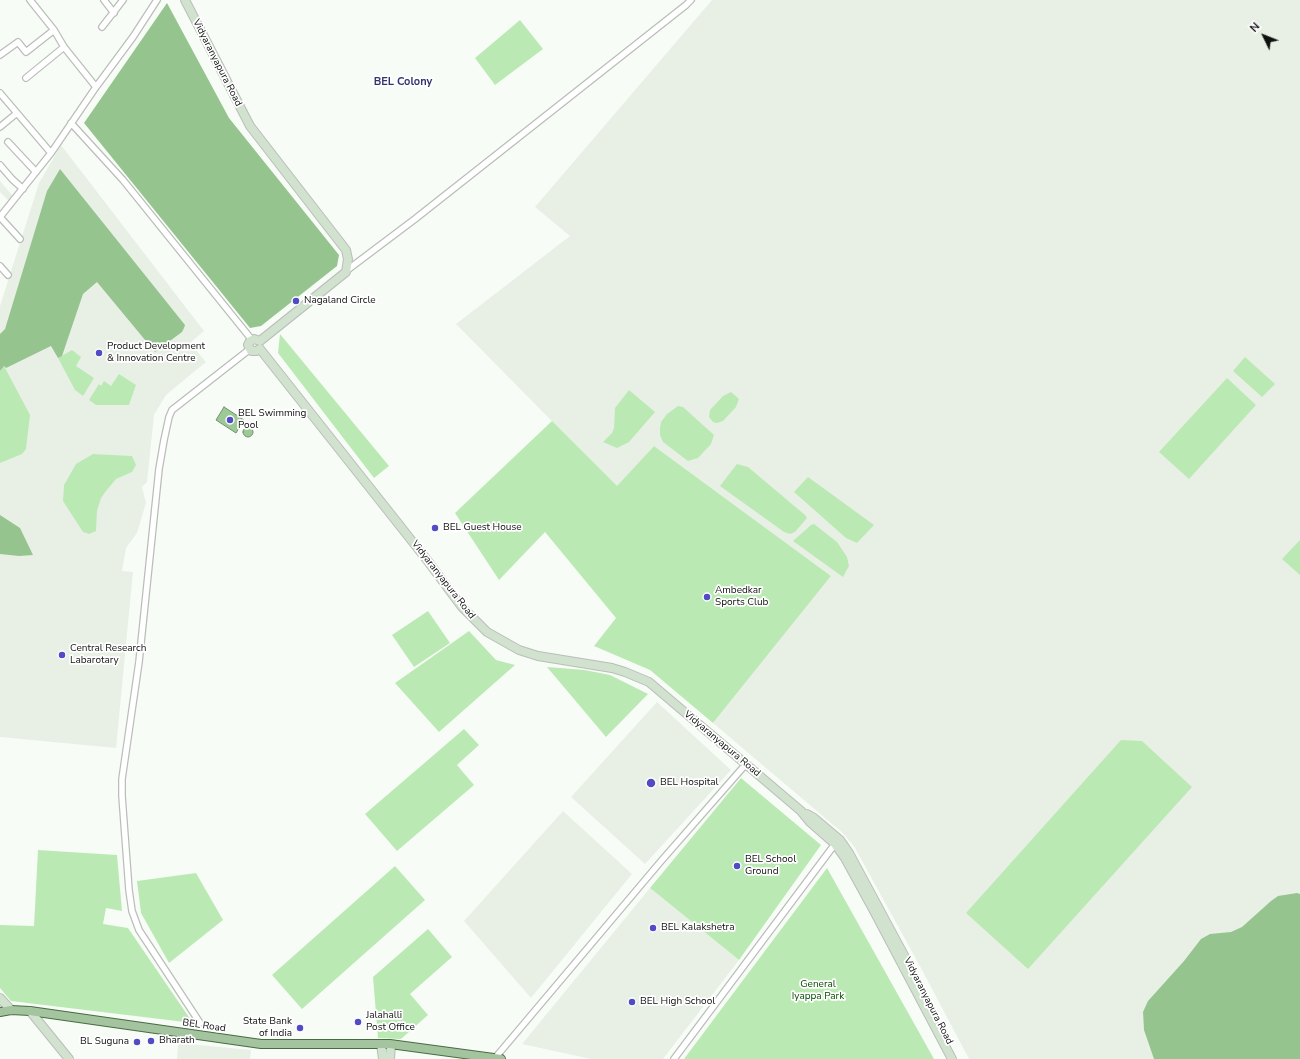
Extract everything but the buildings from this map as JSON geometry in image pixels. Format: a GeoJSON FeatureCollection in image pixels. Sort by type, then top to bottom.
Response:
{"type":"FeatureCollection","features":[{"type":"Feature","properties":{"kind":"main road","name":"Vidyaranyapura Road"},"geometry":{"type":"LineString","coordinates":[[185,0],[250,126],[346,250],[348,259],[346,272]]}},
{"type":"Feature","properties":{"kind":"main road"},"geometry":{"type":"LineString","coordinates":[[250,349],[254,352],[257,343],[346,272]]}},
{"type":"Feature","properties":{"kind":"main road","name":"Vidyaranyapura Road"},"geometry":{"type":"LineString","coordinates":[[257,343],[462,607],[487,632],[524,652],[538,656],[612,668],[649,682],[801,811],[814,818],[849,853],[958,1059]]}},
{"type":"Feature","properties":{"kind":"main road","name":"Vidyaranyapura Road"},"geometry":{"type":"LineString","coordinates":[[838,842],[845,858],[952,1059]]}},
{"type":"Feature","properties":{"kind":"main road"},"geometry":{"type":"LineString","coordinates":[[0,998],[10,1010]]}},
{"type":"Feature","properties":{"kind":"main road","name":"BEL Road"},"geometry":{"type":"LineString","coordinates":[[0,1012],[10,1010],[30,1012],[261,1044],[381,1044],[498,1059]]}},
{"type":"Feature","properties":{"kind":"main road"},"geometry":{"type":"LineString","coordinates":[[30,1012],[69,1059]]}},
{"type":"Feature","properties":{"kind":"main road"},"geometry":{"type":"LineString","coordinates":[[381,1044],[383,1059]]}},
{"type":"Feature","properties":{"kind":"main road"},"geometry":{"type":"LineString","coordinates":[[390,1059],[391,1045]]}},
{"type":"Feature","properties":{"kind":"street"},"geometry":{"type":"LineString","coordinates":[[104,0],[114,13]]}},
{"type":"Feature","properties":{"kind":"street"},"geometry":{"type":"LineString","coordinates":[[102,27],[123,0]]}},
{"type":"Feature","properties":{"kind":"street"},"geometry":{"type":"LineString","coordinates":[[20,239],[0,217],[52,152],[71,122],[133,37],[157,0]]}},
{"type":"Feature","properties":{"kind":"street"},"geometry":{"type":"LineString","coordinates":[[346,272],[691,0]]}},
{"type":"Feature","properties":{"kind":"street"},"geometry":{"type":"LineString","coordinates":[[33,1],[54,30],[64,47],[96,87]]}},
{"type":"Feature","properties":{"kind":"street"},"geometry":{"type":"LineString","coordinates":[[0,55],[18,42],[26,52],[54,30]]}},
{"type":"Feature","properties":{"kind":"street"},"geometry":{"type":"LineString","coordinates":[[26,78],[64,47]]}},
{"type":"Feature","properties":{"kind":"street"},"geometry":{"type":"LineString","coordinates":[[0,93],[52,152]]}},
{"type":"Feature","properties":{"kind":"street"},"geometry":{"type":"LineString","coordinates":[[0,127],[17,113]]}},
{"type":"Feature","properties":{"kind":"street"},"geometry":{"type":"LineString","coordinates":[[71,122],[123,180],[257,343]]}},
{"type":"Feature","properties":{"kind":"street"},"geometry":{"type":"LineString","coordinates":[[8,142],[36,172]]}},
{"type":"Feature","properties":{"kind":"street"},"geometry":{"type":"LineString","coordinates":[[0,165],[23,189]]}},
{"type":"Feature","properties":{"kind":"street"},"geometry":{"type":"LineString","coordinates":[[0,266],[8,275]]}},
{"type":"Feature","properties":{"kind":"street"},"geometry":{"type":"LineString","coordinates":[[200,1023],[139,930],[132,911],[129,890],[122,779],[139,662],[159,469],[169,417],[172,410],[250,349]]}},
{"type":"Feature","properties":{"kind":"street"},"geometry":{"type":"LineString","coordinates":[[498,1059],[662,860],[746,764]]}},
{"type":"Feature","properties":{"kind":"street"},"geometry":{"type":"LineString","coordinates":[[674,1059],[838,842]]}},
{"type":"Feature","properties":{"kind":"shaded area"},"geometry":{"type":"Polygon","coordinates":[[[712,0],[1300,0],[1300,1059],[969,1059],[855,848],[844,834],[713,723],[831,576],[654,446],[617,487],[456,324],[570,236],[535,207],[712,0]]]}},
{"type":"Feature","properties":{"kind":"shaded area"},"geometry":{"type":"Polygon","coordinates":[[[167,3],[229,118],[339,255],[337,266],[261,326],[250,328],[84,123],[167,3]]]}},
{"type":"Feature","properties":{"kind":"shaded area","name":"Product Development & Innovation Centre"},"geometry":{"type":"Polygon","coordinates":[[[61,145],[204,331],[190,343],[206,362],[166,395],[154,415],[147,482],[142,487],[146,503],[137,533],[126,548],[122,571],[133,572],[116,748],[0,737],[0,306],[39,183],[61,145]]]}},
{"type":"Feature","properties":{"kind":"shaded area"},"geometry":{"type":"Polygon","coordinates":[[[60,169],[185,325],[182,332],[155,352],[97,282],[83,294],[62,356],[58,358],[51,346],[6,368],[4,366],[0,371],[0,334],[5,329],[47,191],[60,169]]]}},
{"type":"Feature","properties":{"kind":"shaded area"},"geometry":{"type":"Polygon","coordinates":[[[0,181],[13,196],[9,201],[0,192],[0,181]]]}},
{"type":"Feature","properties":{"kind":"shaded area","name":"BEL Swimming Pool"},"geometry":{"type":"Polygon","coordinates":[[[224,407],[244,420],[236,433],[216,420],[224,407]]]}},
{"type":"Feature","properties":{"kind":"shaded area"},"geometry":{"type":"Polygon","coordinates":[[[246,427],[250,427],[252,428],[252,436],[246,437],[243,434],[243,430],[246,427]]]}},
{"type":"Feature","properties":{"kind":"shaded area"},"geometry":{"type":"Polygon","coordinates":[[[0,515],[20,528],[33,555],[19,556],[0,554],[0,515]]]}},
{"type":"Feature","properties":{"kind":"shaded area","name":"BEL Hospital"},"geometry":{"type":"Polygon","coordinates":[[[657,702],[731,770],[645,864],[571,797],[657,702]]]}},
{"type":"Feature","properties":{"kind":"shaded area"},"geometry":{"type":"Polygon","coordinates":[[[563,811],[632,874],[531,998],[464,921],[563,811]]]}},
{"type":"Feature","properties":{"kind":"shaded area","name":"BEL High School"},"geometry":{"type":"Polygon","coordinates":[[[650,888],[739,960],[663,1059],[591,1059],[522,1044],[650,888]]]}},
{"type":"Feature","properties":{"kind":"shaded area"},"geometry":{"type":"Polygon","coordinates":[[[1297,893],[1300,894],[1300,1059],[1154,1059],[1144,1030],[1143,1012],[1148,1001],[1184,961],[1201,939],[1210,934],[1231,932],[1242,927],[1278,896],[1297,893]]]}},
{"type":"Feature","properties":{"kind":"shaded area"},"geometry":{"type":"Polygon","coordinates":[[[178,1043],[251,1050],[250,1059],[177,1059],[178,1043]]]}},
{"type":"Feature","properties":{"kind":"green space"},"geometry":{"type":"Polygon","coordinates":[[[520,20],[543,49],[495,85],[475,58],[520,20]]]}},
{"type":"Feature","properties":{"kind":"green space"},"geometry":{"type":"Polygon","coordinates":[[[280,334],[389,466],[374,478],[278,353],[280,334]]]}},
{"type":"Feature","properties":{"kind":"green space"},"geometry":{"type":"Polygon","coordinates":[[[72,350],[81,357],[76,366],[94,378],[83,396],[75,390],[58,358],[72,350]]]}},
{"type":"Feature","properties":{"kind":"green space"},"geometry":{"type":"Polygon","coordinates":[[[1245,357],[1275,384],[1262,397],[1233,371],[1245,357]]]}},
{"type":"Feature","properties":{"kind":"green space"},"geometry":{"type":"Polygon","coordinates":[[[4,366],[30,415],[26,449],[22,454],[0,463],[0,371],[4,366]]]}},
{"type":"Feature","properties":{"kind":"green space"},"geometry":{"type":"Polygon","coordinates":[[[119,374],[136,385],[129,405],[96,405],[89,400],[99,384],[101,386],[104,381],[111,386],[119,374]]]}},
{"type":"Feature","properties":{"kind":"green space"},"geometry":{"type":"Polygon","coordinates":[[[1227,378],[1256,405],[1189,479],[1159,452],[1227,378]]]}},
{"type":"Feature","properties":{"kind":"green space"},"geometry":{"type":"Polygon","coordinates":[[[629,390],[655,412],[629,442],[617,448],[603,442],[612,433],[614,428],[615,408],[629,390]]]}},
{"type":"Feature","properties":{"kind":"green space"},"geometry":{"type":"Polygon","coordinates":[[[731,392],[739,399],[736,407],[723,421],[717,423],[713,422],[709,417],[710,410],[723,396],[731,392]]]}},
{"type":"Feature","properties":{"kind":"green space"},"geometry":{"type":"Polygon","coordinates":[[[678,406],[683,407],[714,435],[711,444],[698,458],[688,461],[663,442],[660,435],[661,422],[667,414],[678,406]]]}},
{"type":"Feature","properties":{"kind":"green space","name":"Ambedkar Sports Club"},"geometry":{"type":"Polygon","coordinates":[[[552,421],[617,486],[654,446],[831,576],[713,723],[650,670],[594,646],[616,618],[545,532],[499,580],[455,513],[552,421]]]}},
{"type":"Feature","properties":{"kind":"green space"},"geometry":{"type":"Polygon","coordinates":[[[93,454],[132,456],[136,465],[132,472],[116,479],[101,498],[97,511],[96,531],[89,534],[83,532],[63,501],[64,485],[76,464],[93,454]]]}},
{"type":"Feature","properties":{"kind":"green space"},"geometry":{"type":"Polygon","coordinates":[[[737,464],[748,467],[805,515],[807,518],[795,532],[790,534],[784,532],[720,486],[737,464]]]}},
{"type":"Feature","properties":{"kind":"green space"},"geometry":{"type":"Polygon","coordinates":[[[808,477],[874,525],[857,543],[846,538],[794,492],[808,477]]]}},
{"type":"Feature","properties":{"kind":"green space"},"geometry":{"type":"Polygon","coordinates":[[[814,524],[837,542],[847,557],[849,566],[843,577],[793,541],[814,524]]]}},
{"type":"Feature","properties":{"kind":"green space"},"geometry":{"type":"Polygon","coordinates":[[[1300,540],[1300,575],[1282,559],[1300,540]]]}},
{"type":"Feature","properties":{"kind":"green space"},"geometry":{"type":"Polygon","coordinates":[[[428,611],[450,643],[414,667],[392,635],[428,611]]]}},
{"type":"Feature","properties":{"kind":"green space"},"geometry":{"type":"Polygon","coordinates":[[[469,631],[496,660],[515,665],[439,732],[395,683],[469,631]]]}},
{"type":"Feature","properties":{"kind":"green space"},"geometry":{"type":"Polygon","coordinates":[[[547,667],[585,670],[610,675],[648,694],[606,737],[547,667]]]}},
{"type":"Feature","properties":{"kind":"green space"},"geometry":{"type":"Polygon","coordinates":[[[464,729],[479,745],[457,765],[474,785],[397,851],[365,814],[464,729]]]}},
{"type":"Feature","properties":{"kind":"green space"},"geometry":{"type":"Polygon","coordinates":[[[1121,740],[1142,741],[1192,787],[1028,969],[966,913],[1121,740]]]}},
{"type":"Feature","properties":{"kind":"green space","name":"BEL School Ground"},"geometry":{"type":"Polygon","coordinates":[[[741,778],[821,845],[739,960],[650,888],[741,778]]]}},
{"type":"Feature","properties":{"kind":"green space"},"geometry":{"type":"Polygon","coordinates":[[[38,850],[117,855],[122,911],[106,908],[103,924],[128,928],[193,1023],[11,1001],[0,988],[0,925],[34,926],[38,850]]]}},
{"type":"Feature","properties":{"kind":"green space"},"geometry":{"type":"Polygon","coordinates":[[[395,866],[425,900],[302,1009],[272,975],[395,866]]]}},
{"type":"Feature","properties":{"kind":"green space","name":"General Iyappa Park"},"geometry":{"type":"Polygon","coordinates":[[[827,868],[934,1059],[684,1059],[827,868]]]}},
{"type":"Feature","properties":{"kind":"green space"},"geometry":{"type":"Polygon","coordinates":[[[196,873],[223,920],[169,963],[141,913],[137,881],[196,873]]]}},
{"type":"Feature","properties":{"kind":"green space"},"geometry":{"type":"Polygon","coordinates":[[[428,929],[452,957],[410,994],[428,1015],[401,1039],[378,1038],[373,977],[428,929]]]}},
{"type":"Feature","properties":{"kind":"place","name":"Nagaland Circle"},"geometry":{"type":"Point","coordinates":[296,301]}},
{"type":"Feature","properties":{"kind":"place","name":"Product Development & Innovation Centre"},"geometry":{"type":"Point","coordinates":[99,353]}},
{"type":"Feature","properties":{"kind":"place","name":"BEL Swimming Pool"},"geometry":{"type":"Point","coordinates":[230,420]}},
{"type":"Feature","properties":{"kind":"place","name":"BEL Guest House"},"geometry":{"type":"Point","coordinates":[435,528]}},
{"type":"Feature","properties":{"kind":"place","name":"Ambedkar Sports Club"},"geometry":{"type":"Point","coordinates":[707,597]}},
{"type":"Feature","properties":{"kind":"place","name":"Central Research Labarotary"},"geometry":{"type":"Point","coordinates":[62,655]}},
{"type":"Feature","properties":{"kind":"place","name":"BEL Hospital"},"geometry":{"type":"Point","coordinates":[651,783]}},
{"type":"Feature","properties":{"kind":"place","name":"BEL School Ground"},"geometry":{"type":"Point","coordinates":[737,866]}},
{"type":"Feature","properties":{"kind":"place","name":"BEL Kalakshetra"},"geometry":{"type":"Point","coordinates":[653,928]}},
{"type":"Feature","properties":{"kind":"place","name":"BEL High School"},"geometry":{"type":"Point","coordinates":[632,1002]}},
{"type":"Feature","properties":{"kind":"place","name":"Jalahalli Post Office"},"geometry":{"type":"Point","coordinates":[358,1022]}},
{"type":"Feature","properties":{"kind":"place","name":"State Bank of India"},"geometry":{"type":"Point","coordinates":[300,1028]}},
{"type":"Feature","properties":{"kind":"place","name":"Bharath"},"geometry":{"type":"Point","coordinates":[151,1041]}},
{"type":"Feature","properties":{"kind":"place","name":"BL Suguna"},"geometry":{"type":"Point","coordinates":[137,1042]}},
{"type":"Feature","properties":{"kind":"district","name":"BEL Colony"},"geometry":{"type":"Point","coordinates":[403,82]}}]}
